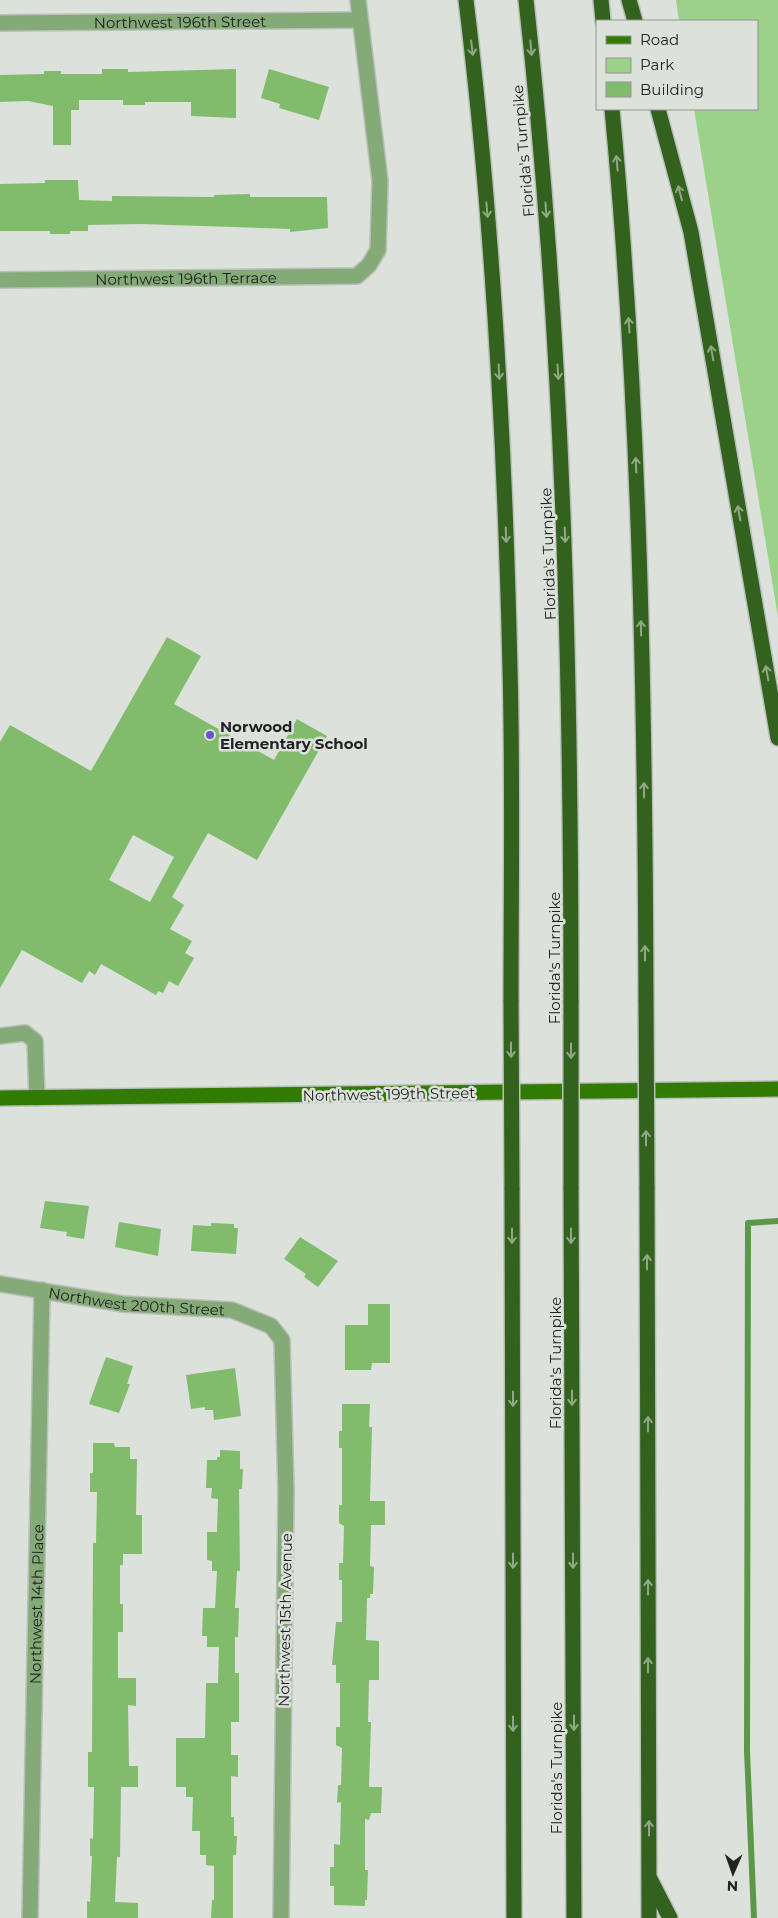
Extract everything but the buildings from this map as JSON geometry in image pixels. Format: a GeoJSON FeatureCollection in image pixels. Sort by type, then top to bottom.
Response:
{"type":"FeatureCollection","features":[{"type":"Feature","properties":{"kind":"highway"},"geometry":{"type":"LineString","coordinates":[[466,0],[487,206],[504,488],[510,671],[514,1918]]}},
{"type":"Feature","properties":{"kind":"highway","name":"Florida's Turnpike"},"geometry":{"type":"LineString","coordinates":[[526,0],[550,266],[564,494],[571,793],[574,1918]]}},
{"type":"Feature","properties":{"kind":"highway"},"geometry":{"type":"LineString","coordinates":[[601,0],[603,20]]}},
{"type":"Feature","properties":{"kind":"highway"},"geometry":{"type":"LineString","coordinates":[[629,0],[635,20]]}},
{"type":"Feature","properties":{"kind":"highway"},"geometry":{"type":"LineString","coordinates":[[612,110],[630,354],[638,517],[644,744],[649,1918]]}},
{"type":"Feature","properties":{"kind":"highway"},"geometry":{"type":"LineString","coordinates":[[658,110],[690,232],[778,738]]}},
{"type":"Feature","properties":{"kind":"highway"},"geometry":{"type":"LineString","coordinates":[[649,1877],[670,1918]]}},
{"type":"Feature","properties":{"kind":"main road","name":"Northwest 199th Street"},"geometry":{"type":"LineString","coordinates":[[0,1098],[778,1089]]}},
{"type":"Feature","properties":{"kind":"street"},"geometry":{"type":"LineString","coordinates":[[358,0],[360,20]]}},
{"type":"Feature","properties":{"kind":"street","name":"Northwest 196th Street"},"geometry":{"type":"LineString","coordinates":[[0,23],[360,20]]}},
{"type":"Feature","properties":{"kind":"street","name":"Northwest 196th Terrace"},"geometry":{"type":"LineString","coordinates":[[0,280],[357,276],[370,265],[378,250],[380,181],[360,20]]}},
{"type":"Feature","properties":{"kind":"street"},"geometry":{"type":"LineString","coordinates":[[0,1036],[25,1033],[35,1041],[37,1098]]}},
{"type":"Feature","properties":{"kind":"street","name":"Northwest 200th Street"},"geometry":{"type":"LineString","coordinates":[[0,1284],[123,1304],[232,1310],[270,1326]]}},
{"type":"Feature","properties":{"kind":"street","name":"Northwest 14th Place"},"geometry":{"type":"LineString","coordinates":[[30,1918],[42,1290]]}},
{"type":"Feature","properties":{"kind":"street","name":"Northwest 15th Avenue"},"geometry":{"type":"LineString","coordinates":[[270,1326],[282,1340],[286,1492],[280,1918]]}},
{"type":"Feature","properties":{"kind":"green space"},"geometry":{"type":"Polygon","coordinates":[[[676,0],[778,0],[778,617],[694,110],[758,110],[758,20],[679,20],[676,0]]]}},
{"type":"Feature","properties":{"kind":"waterway"},"geometry":{"type":"LineString","coordinates":[[754,1918],[747,1751],[748,1223],[778,1221]]}},
{"type":"Feature","properties":{"kind":"place","name":"Norwood Elementary School"},"geometry":{"type":"Point","coordinates":[210,735]}}]}
